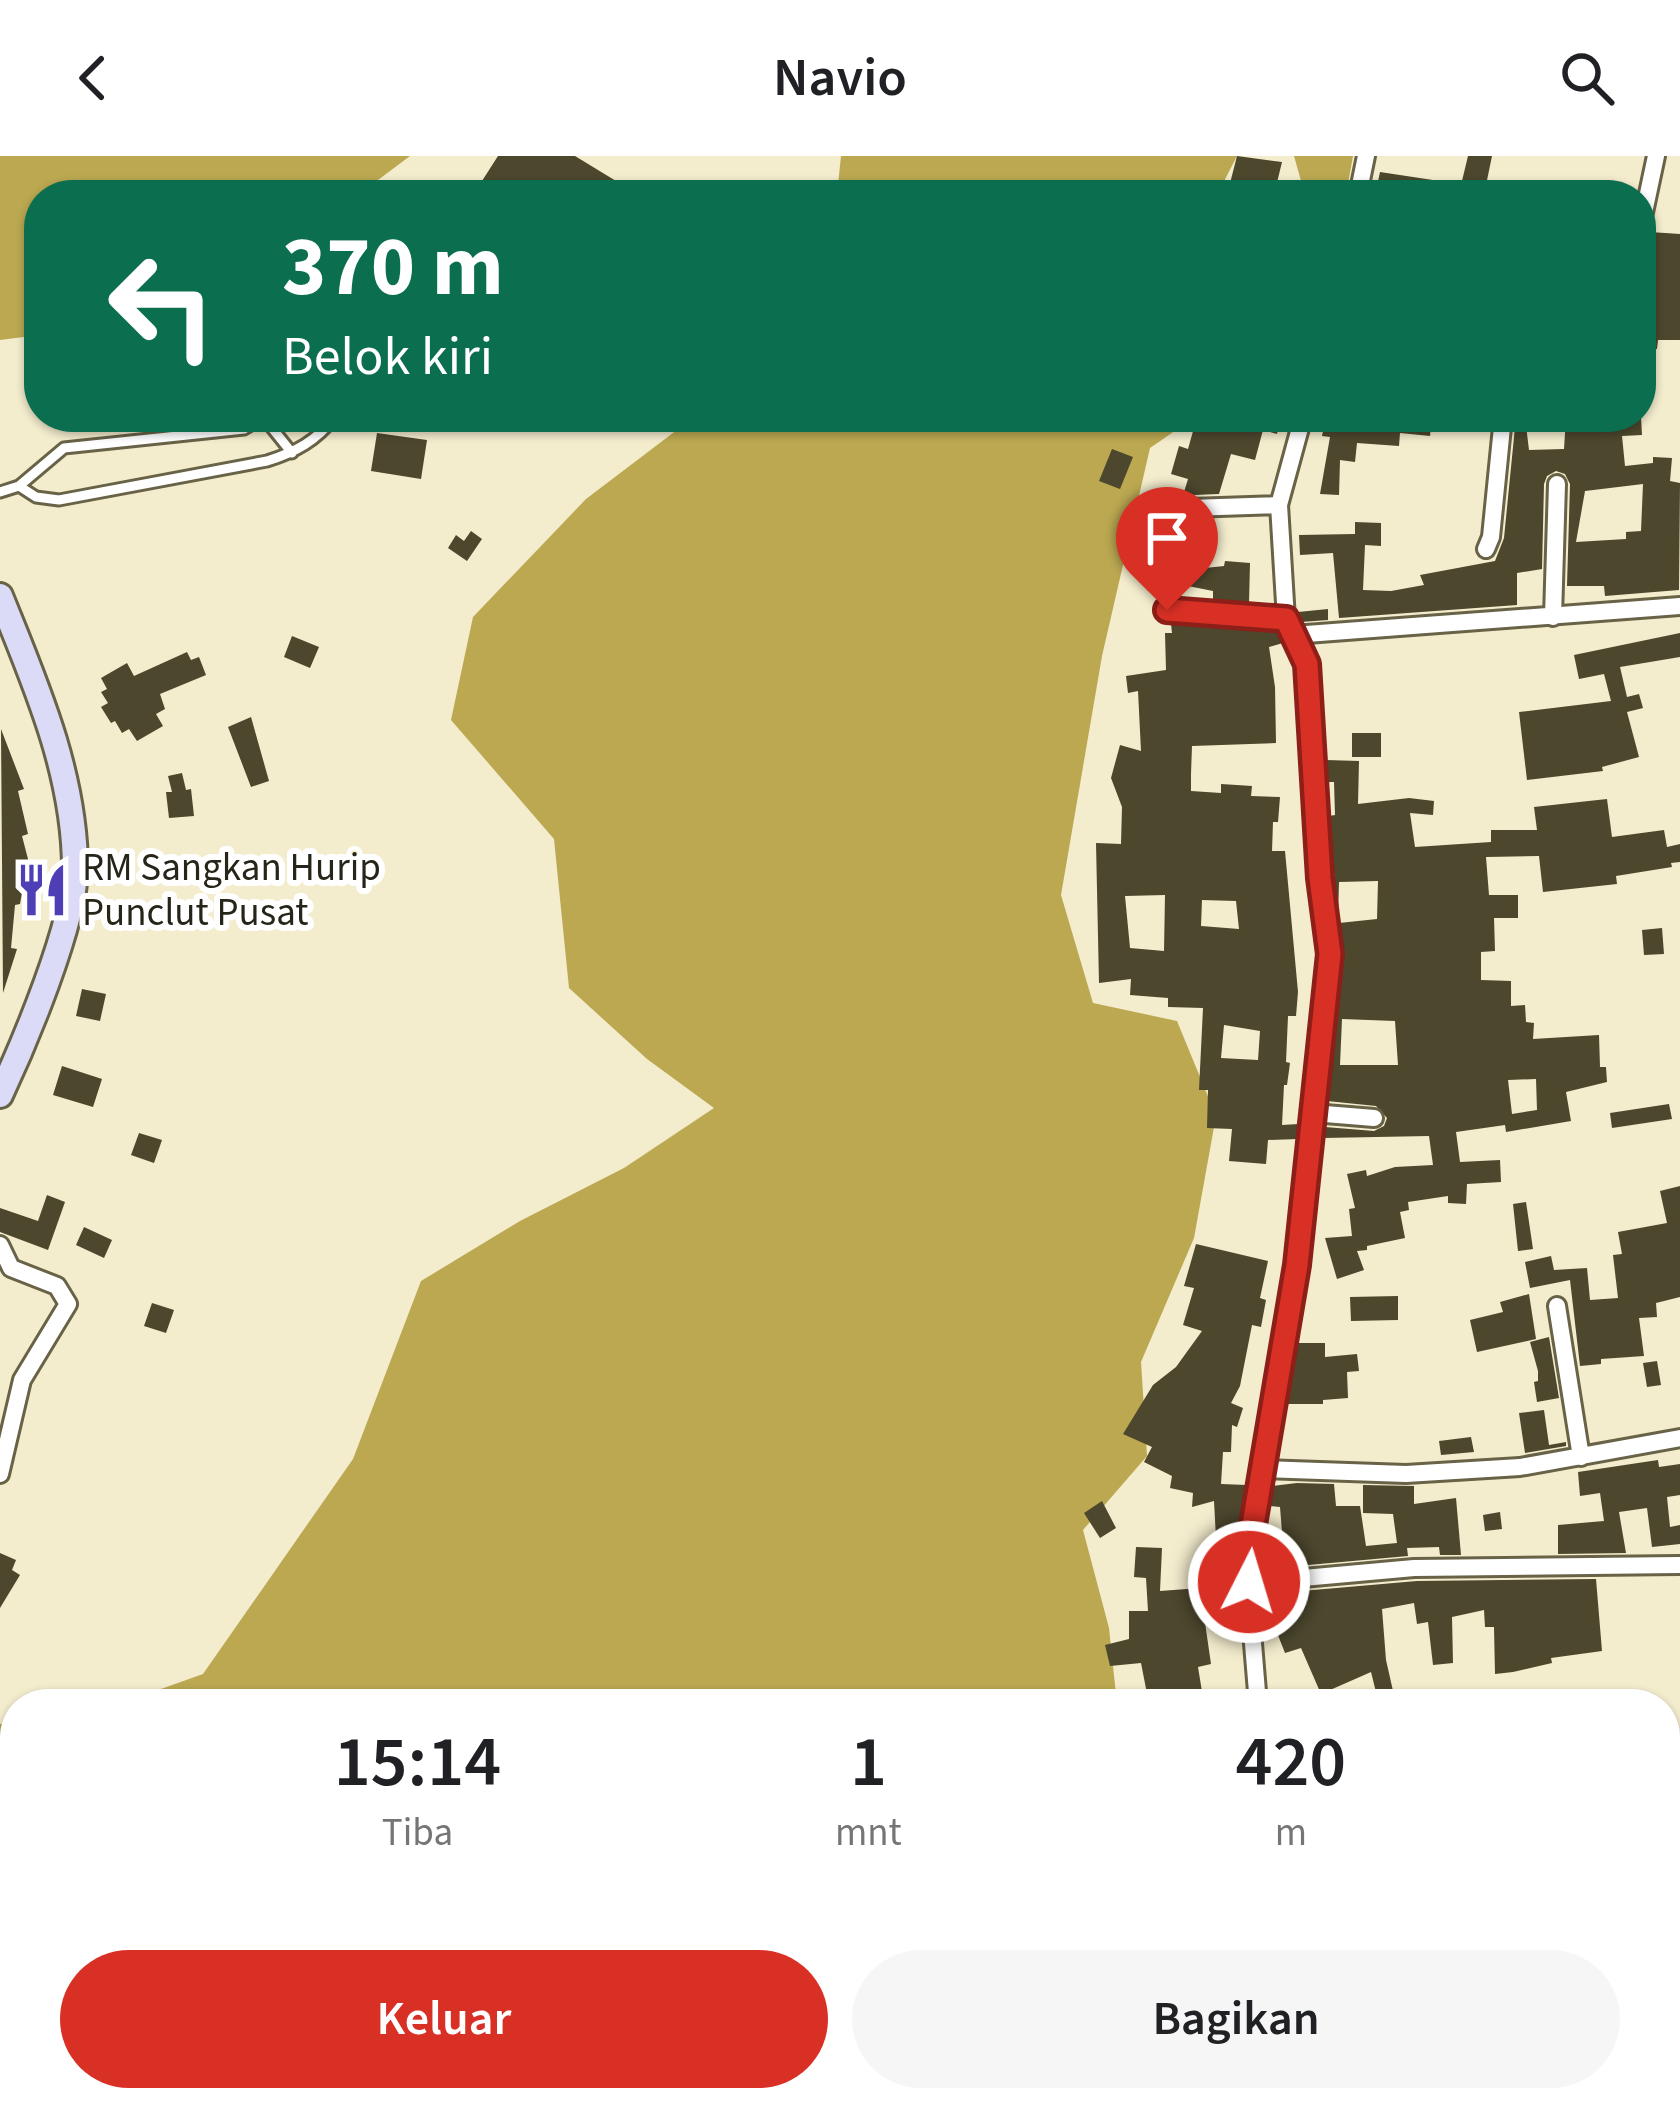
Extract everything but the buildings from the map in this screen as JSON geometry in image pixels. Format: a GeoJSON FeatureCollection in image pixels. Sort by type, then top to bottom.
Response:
{"type":"FeatureCollection","features":[{"type":"Feature","properties":{"kind":"main road"},"geometry":{"type":"LineString","coordinates":[[0,596],[38,690],[67,786],[75,872],[69,909],[21,1052],[0,1095]]}},
{"type":"Feature","properties":{"kind":"street"},"geometry":{"type":"LineString","coordinates":[[1257,1689],[1249,1582],[1253,1525],[1297,1265],[1330,954],[1320,878],[1307,664],[1290,627],[1279,505],[1300,432]]}},
{"type":"Feature","properties":{"kind":"street"},"geometry":{"type":"LineString","coordinates":[[1486,548],[1492,531],[1502,432]]}},
{"type":"Feature","properties":{"kind":"street"},"geometry":{"type":"LineString","coordinates":[[1553,617],[1557,484]]}},
{"type":"Feature","properties":{"kind":"street"},"geometry":{"type":"LineString","coordinates":[[1190,508],[1279,505]]}},
{"type":"Feature","properties":{"kind":"street"},"geometry":{"type":"LineString","coordinates":[[1167,610],[1290,627],[1553,617],[1680,606]]}},
{"type":"Feature","properties":{"kind":"street"},"geometry":{"type":"LineString","coordinates":[[1313,1113],[1374,1118]]}},
{"type":"Feature","properties":{"kind":"street"},"geometry":{"type":"LineString","coordinates":[[0,1245],[11,1268],[57,1286],[68,1304],[22,1380],[0,1474]]}},
{"type":"Feature","properties":{"kind":"street"},"geometry":{"type":"LineString","coordinates":[[1557,1306],[1581,1457]]}},
{"type":"Feature","properties":{"kind":"street"},"geometry":{"type":"LineString","coordinates":[[1265,1469],[1406,1474],[1520,1467],[1680,1438]]}},
{"type":"Feature","properties":{"kind":"street"},"geometry":{"type":"LineString","coordinates":[[1249,1582],[1414,1568],[1680,1565]]}},
{"type":"Feature","properties":{"kind":"lane"},"geometry":{"type":"LineString","coordinates":[[0,492],[19,486],[64,448],[216,432]]}},
{"type":"Feature","properties":{"kind":"lane"},"geometry":{"type":"LineString","coordinates":[[276,432],[292,453]]}},
{"type":"Feature","properties":{"kind":"lane"},"geometry":{"type":"LineString","coordinates":[[19,486],[46,501],[59,500],[267,461],[292,453],[323,432]]}},
{"type":"Feature","properties":{"kind":"shaded area"},"geometry":{"type":"Polygon","coordinates":[[[0,156],[410,156],[378,180],[24,180],[24,337],[0,340],[0,156]]]}},
{"type":"Feature","properties":{"kind":"shaded area"},"geometry":{"type":"Polygon","coordinates":[[[841,156],[1237,156],[1225,180],[839,180],[841,156]]]}},
{"type":"Feature","properties":{"kind":"shaded area"},"geometry":{"type":"Polygon","coordinates":[[[1294,156],[1353,156],[1349,180],[1301,180],[1294,156]]]}},
{"type":"Feature","properties":{"kind":"shaded area"},"geometry":{"type":"Polygon","coordinates":[[[674,432],[1173,432],[1150,448],[1102,656],[1061,895],[1093,1003],[1177,1021],[1216,1116],[1194,1238],[1141,1362],[1147,1456],[1083,1530],[1109,1628],[1115,1689],[161,1689],[203,1674],[353,1459],[421,1281],[520,1221],[624,1168],[714,1108],[647,1059],[569,988],[554,839],[451,720],[473,617],[586,499],[674,432]]]}},
{"type":"Feature","properties":{"kind":"place","name":"RM Sangkan Hurip Punclut Pusat"},"geometry":{"type":"Point","coordinates":[42,890]}},
{"type":"Feature","properties":{"kind":"route"},"geometry":{"type":"LineString","coordinates":[[1167,610],[1286,619],[1307,664],[1320,878],[1330,954],[1297,1265],[1253,1525],[1249,1582]]}}]}
